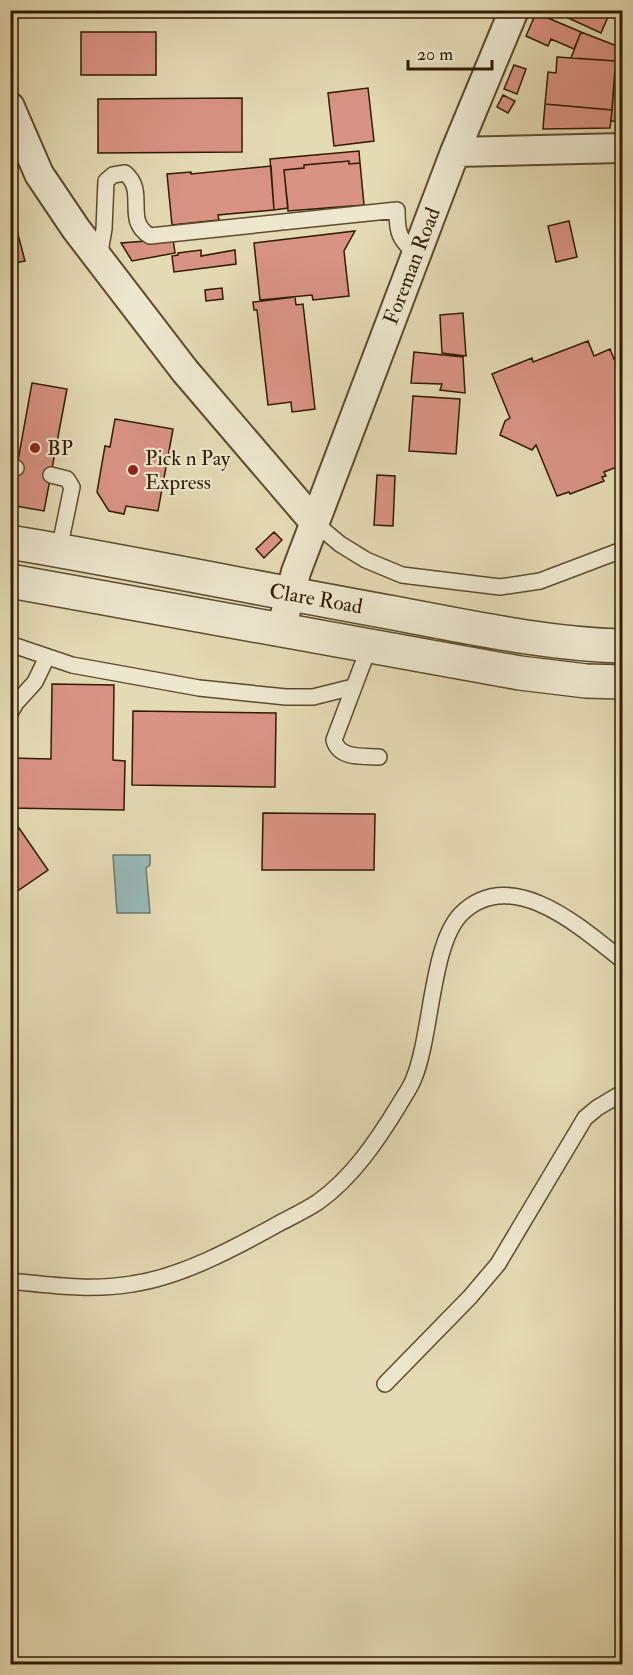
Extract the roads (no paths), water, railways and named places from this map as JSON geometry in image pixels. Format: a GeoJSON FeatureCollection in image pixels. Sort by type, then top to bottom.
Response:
{"type":"FeatureCollection","features":[{"type":"Feature","properties":{"kind":"street","name":"Foreman Road"},"geometry":{"type":"LineString","coordinates":[[280,630],[296,572],[455,152],[514,10]]}},
{"type":"Feature","properties":{"kind":"street"},"geometry":{"type":"LineString","coordinates":[[10,107],[39,174],[99,258],[185,371],[315,524]]}},
{"type":"Feature","properties":{"kind":"street"},"geometry":{"type":"LineString","coordinates":[[455,152],[622,148]]}},
{"type":"Feature","properties":{"kind":"street","name":"Clare Road"},"geometry":{"type":"LineString","coordinates":[[10,542],[483,629],[591,645],[622,645]]}},
{"type":"Feature","properties":{"kind":"street","name":"Clare Road"},"geometry":{"type":"LineString","coordinates":[[10,581],[520,673],[586,681],[622,682]]}},
{"type":"Feature","properties":{"kind":"lane"},"geometry":{"type":"LineString","coordinates":[[99,258],[104,229],[106,181],[113,175],[125,173],[135,189],[137,220],[141,231],[150,236],[397,210],[397,230],[401,240],[416,255]]}},
{"type":"Feature","properties":{"kind":"lane"},"geometry":{"type":"LineString","coordinates":[[51,475],[67,479],[72,487],[59,550]]}},
{"type":"Feature","properties":{"kind":"lane"},"geometry":{"type":"LineString","coordinates":[[315,524],[340,544],[366,560],[402,574],[500,587],[540,581],[622,550]]}},
{"type":"Feature","properties":{"kind":"lane"},"geometry":{"type":"LineString","coordinates":[[10,644],[91,670],[199,688],[286,697],[313,697],[353,687]]}},
{"type":"Feature","properties":{"kind":"lane"},"geometry":{"type":"LineString","coordinates":[[369,647],[334,740],[336,748],[342,753],[379,758]]}},
{"type":"Feature","properties":{"kind":"lane"},"geometry":{"type":"LineString","coordinates":[[10,712],[35,682],[47,657]]}},
{"type":"Feature","properties":{"kind":"lane"},"geometry":{"type":"LineString","coordinates":[[10,1281],[82,1288],[133,1284],[191,1268],[318,1202],[345,1177],[379,1138],[414,1079],[425,1044],[434,987],[448,932],[462,913],[478,902],[493,895],[523,897],[568,917],[622,960]]}},
{"type":"Feature","properties":{"kind":"lane"},"geometry":{"type":"LineString","coordinates":[[385,1384],[470,1297],[498,1264],[585,1118],[622,1093]]}},
{"type":"Feature","properties":{"kind":"water"},"geometry":{"type":"Polygon","coordinates":[[[113,855],[150,855],[150,865],[146,868],[150,913],[117,913],[113,855]]]}},
{"type":"Feature","properties":{"kind":"place","name":"BP"},"geometry":{"type":"Point","coordinates":[35,448]}},
{"type":"Feature","properties":{"kind":"place","name":"Pick n Pay Express"},"geometry":{"type":"Point","coordinates":[133,470]}}]}
